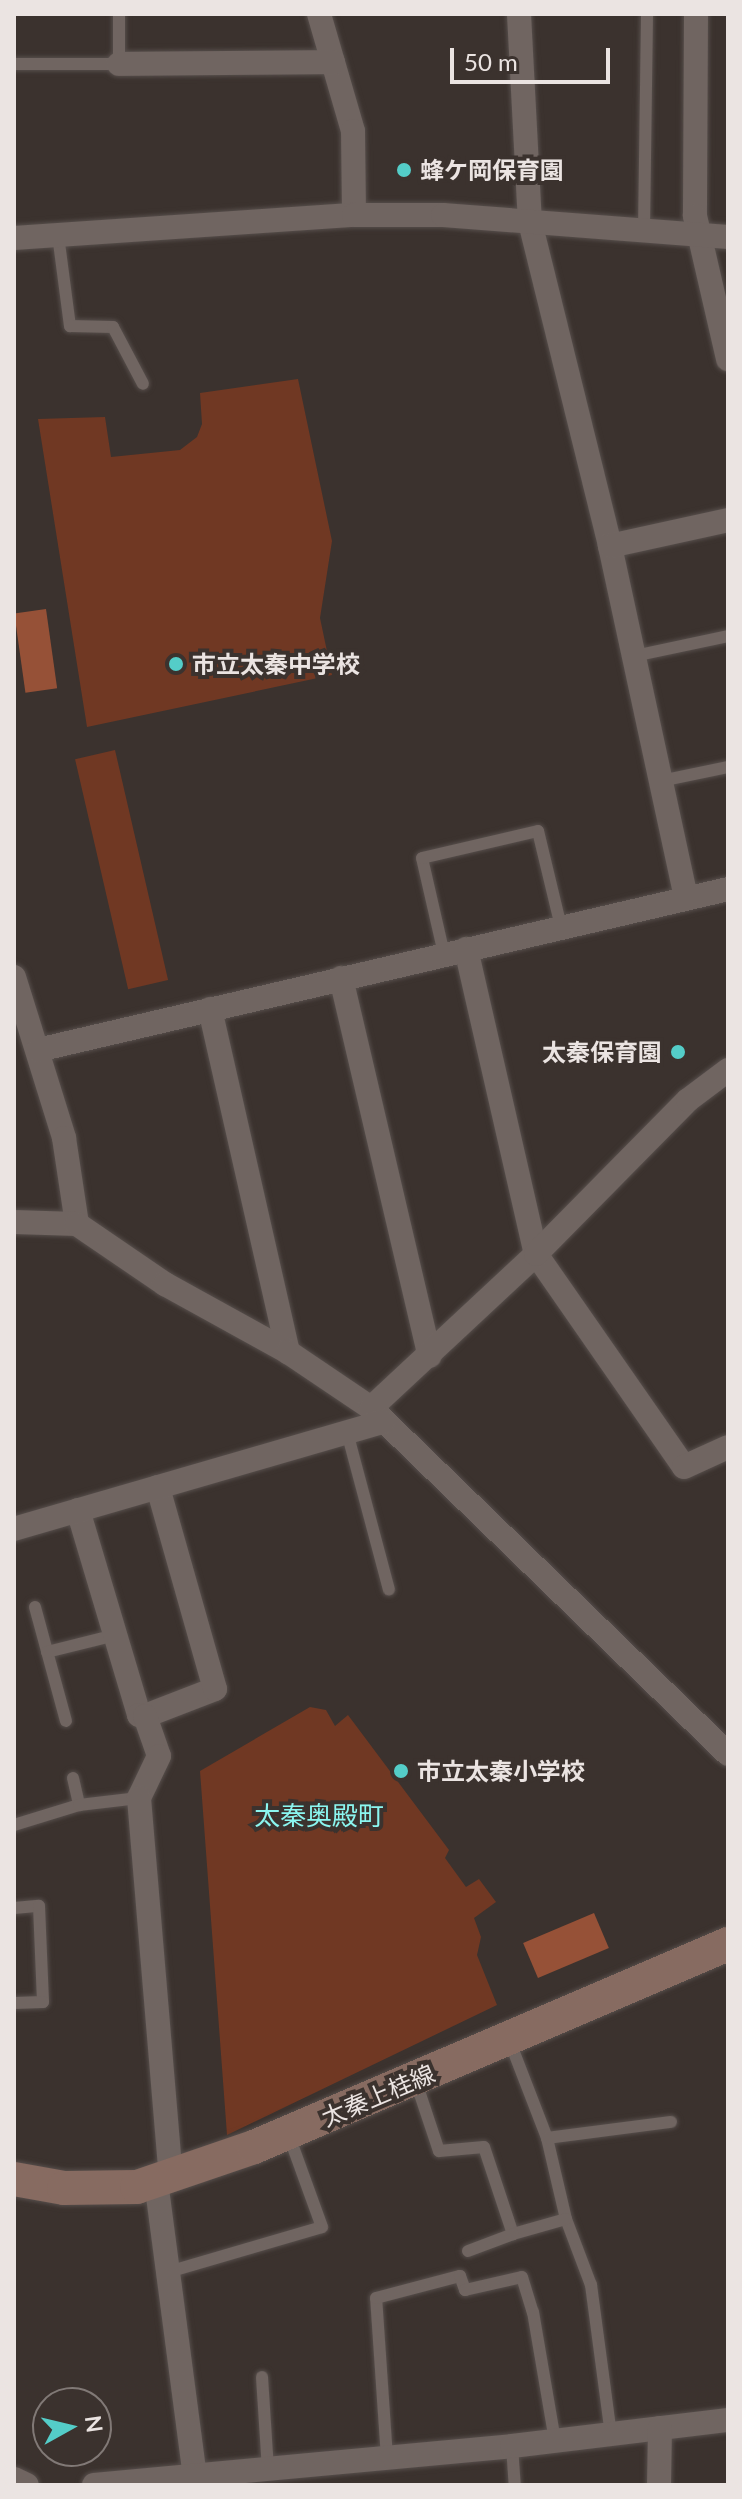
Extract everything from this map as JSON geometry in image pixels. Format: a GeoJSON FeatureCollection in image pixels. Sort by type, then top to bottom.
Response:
{"type":"FeatureCollection","features":[{"type":"Feature","properties":{"kind":"main road","name":"太秦上桂線"},"geometry":{"type":"LineString","coordinates":[[14,2179],[103,2190],[137,2187],[288,2133],[728,1944]]}},
{"type":"Feature","properties":{"kind":"street"},"geometry":{"type":"LineString","coordinates":[[319,14],[353,131],[354,215]]}},
{"type":"Feature","properties":{"kind":"street"},"geometry":{"type":"LineString","coordinates":[[519,14],[530,222],[610,546],[686,898]]}},
{"type":"Feature","properties":{"kind":"street"},"geometry":{"type":"LineString","coordinates":[[696,14],[695,216],[728,359]]}},
{"type":"Feature","properties":{"kind":"street"},"geometry":{"type":"LineString","coordinates":[[119,64],[333,62]]}},
{"type":"Feature","properties":{"kind":"street"},"geometry":{"type":"LineString","coordinates":[[14,238],[354,215],[443,215],[728,237]]}},
{"type":"Feature","properties":{"kind":"street"},"geometry":{"type":"LineString","coordinates":[[610,546],[728,520]]}},
{"type":"Feature","properties":{"kind":"street"},"geometry":{"type":"LineString","coordinates":[[38,1050],[728,889]]}},
{"type":"Feature","properties":{"kind":"street"},"geometry":{"type":"LineString","coordinates":[[455,952],[536,1254],[684,1467],[728,1447]]}},
{"type":"Feature","properties":{"kind":"street"},"geometry":{"type":"LineString","coordinates":[[14,977],[64,1138],[77,1224]]}},
{"type":"Feature","properties":{"kind":"street"},"geometry":{"type":"LineString","coordinates":[[341,978],[430,1356]]}},
{"type":"Feature","properties":{"kind":"street"},"geometry":{"type":"LineString","coordinates":[[210,1009],[288,1352]]}},
{"type":"Feature","properties":{"kind":"street"},"geometry":{"type":"LineString","coordinates":[[14,1529],[347,1432],[377,1415],[430,1356],[688,1100],[728,1070]]}},
{"type":"Feature","properties":{"kind":"street"},"geometry":{"type":"LineString","coordinates":[[14,1222],[77,1224],[165,1284],[288,1352],[377,1415],[728,1754]]}},
{"type":"Feature","properties":{"kind":"street"},"geometry":{"type":"LineString","coordinates":[[78,1510],[139,1715],[145,1716],[215,1689],[158,1487]]}},
{"type":"Feature","properties":{"kind":"street"},"geometry":{"type":"LineString","coordinates":[[145,1716],[159,1756],[139,1798],[168,2272],[195,2476]]}},
{"type":"Feature","properties":{"kind":"street"},"geometry":{"type":"LineString","coordinates":[[94,2485],[268,2469],[319,2475],[387,2458],[728,2420]]}},
{"type":"Feature","properties":{"kind":"street"},"geometry":{"type":"LineString","coordinates":[[659,2485],[660,2428]]}},
{"type":"Feature","properties":{"kind":"street"},"geometry":{"type":"LineString","coordinates":[[14,2479],[27,2485]]}},
{"type":"Feature","properties":{"kind":"lane"},"geometry":{"type":"LineString","coordinates":[[14,64],[119,64],[119,14]]}},
{"type":"Feature","properties":{"kind":"lane"},"geometry":{"type":"LineString","coordinates":[[644,230],[647,14]]}},
{"type":"Feature","properties":{"kind":"lane"},"geometry":{"type":"LineString","coordinates":[[58,235],[70,326],[113,327],[143,384]]}},
{"type":"Feature","properties":{"kind":"lane"},"geometry":{"type":"LineString","coordinates":[[634,656],[728,636]]}},
{"type":"Feature","properties":{"kind":"lane"},"geometry":{"type":"LineString","coordinates":[[661,781],[728,767]]}},
{"type":"Feature","properties":{"kind":"lane"},"geometry":{"type":"LineString","coordinates":[[455,952],[422,858],[538,831],[561,927]]}},
{"type":"Feature","properties":{"kind":"lane"},"geometry":{"type":"LineString","coordinates":[[347,1432],[389,1590]]}},
{"type":"Feature","properties":{"kind":"lane"},"geometry":{"type":"LineString","coordinates":[[35,1607],[66,1721]]}},
{"type":"Feature","properties":{"kind":"lane"},"geometry":{"type":"LineString","coordinates":[[47,1652],[115,1635]]}},
{"type":"Feature","properties":{"kind":"lane"},"geometry":{"type":"LineString","coordinates":[[73,1778],[79,1805]]}},
{"type":"Feature","properties":{"kind":"lane"},"geometry":{"type":"LineString","coordinates":[[14,1825],[79,1805],[139,1798]]}},
{"type":"Feature","properties":{"kind":"lane"},"geometry":{"type":"LineString","coordinates":[[14,1908],[39,1906],[43,2002],[14,2003]]}},
{"type":"Feature","properties":{"kind":"lane"},"geometry":{"type":"LineString","coordinates":[[509,2039],[547,2138],[566,2219],[591,2285],[611,2434]]}},
{"type":"Feature","properties":{"kind":"lane"},"geometry":{"type":"LineString","coordinates":[[415,2079],[439,2151],[484,2147],[513,2234]]}},
{"type":"Feature","properties":{"kind":"lane"},"geometry":{"type":"LineString","coordinates":[[547,2138],[671,2122]]}},
{"type":"Feature","properties":{"kind":"lane"},"geometry":{"type":"LineString","coordinates":[[168,2272],[322,2227],[288,2133]]}},
{"type":"Feature","properties":{"kind":"lane"},"geometry":{"type":"LineString","coordinates":[[468,2251],[566,2219]]}},
{"type":"Feature","properties":{"kind":"lane"},"geometry":{"type":"LineString","coordinates":[[387,2458],[376,2298],[460,2276],[465,2290],[522,2277],[533,2312],[555,2441]]}},
{"type":"Feature","properties":{"kind":"lane"},"geometry":{"type":"LineString","coordinates":[[262,2377],[268,2469]]}},
{"type":"Feature","properties":{"kind":"lane"},"geometry":{"type":"LineString","coordinates":[[512,2446],[515,2485]]}},
{"type":"Feature","properties":{"kind":"shaded area"},"geometry":{"type":"Polygon","coordinates":[[[298,379],[332,541],[320,618],[332,675],[87,727],[38,419],[105,417],[111,457],[180,450],[197,437],[202,424],[200,393],[298,379]]]}},
{"type":"Feature","properties":{"kind":"shaded area"},"geometry":{"type":"Polygon","coordinates":[[[46,609],[57,688],[25,693],[14,613],[46,609]]]}},
{"type":"Feature","properties":{"kind":"shaded area"},"geometry":{"type":"Polygon","coordinates":[[[115,750],[168,980],[128,989],[75,759],[115,750]]]}},
{"type":"Feature","properties":{"kind":"shaded area"},"geometry":{"type":"Polygon","coordinates":[[[310,1707],[326,1710],[335,1726],[348,1715],[449,1850],[445,1858],[466,1887],[479,1879],[496,1902],[474,1918],[481,1937],[477,1955],[497,2005],[227,2135],[200,1771],[310,1707]]]}},
{"type":"Feature","properties":{"kind":"shaded area"},"geometry":{"type":"Polygon","coordinates":[[[594,1913],[609,1948],[538,1978],[523,1943],[594,1913]]]}},
{"type":"Feature","properties":{"kind":"place","name":"蜂ケ岡保育園"},"geometry":{"type":"Point","coordinates":[404,170]}},
{"type":"Feature","properties":{"kind":"place","name":"市立太秦中学校"},"geometry":{"type":"Point","coordinates":[176,664]}},
{"type":"Feature","properties":{"kind":"place","name":"太秦保育園"},"geometry":{"type":"Point","coordinates":[678,1052]}},
{"type":"Feature","properties":{"kind":"place","name":"市立太秦小学校"},"geometry":{"type":"Point","coordinates":[401,1771]}},
{"type":"Feature","properties":{"kind":"district","name":"太秦奥殿町"},"geometry":{"type":"Point","coordinates":[319,1816]}}]}
